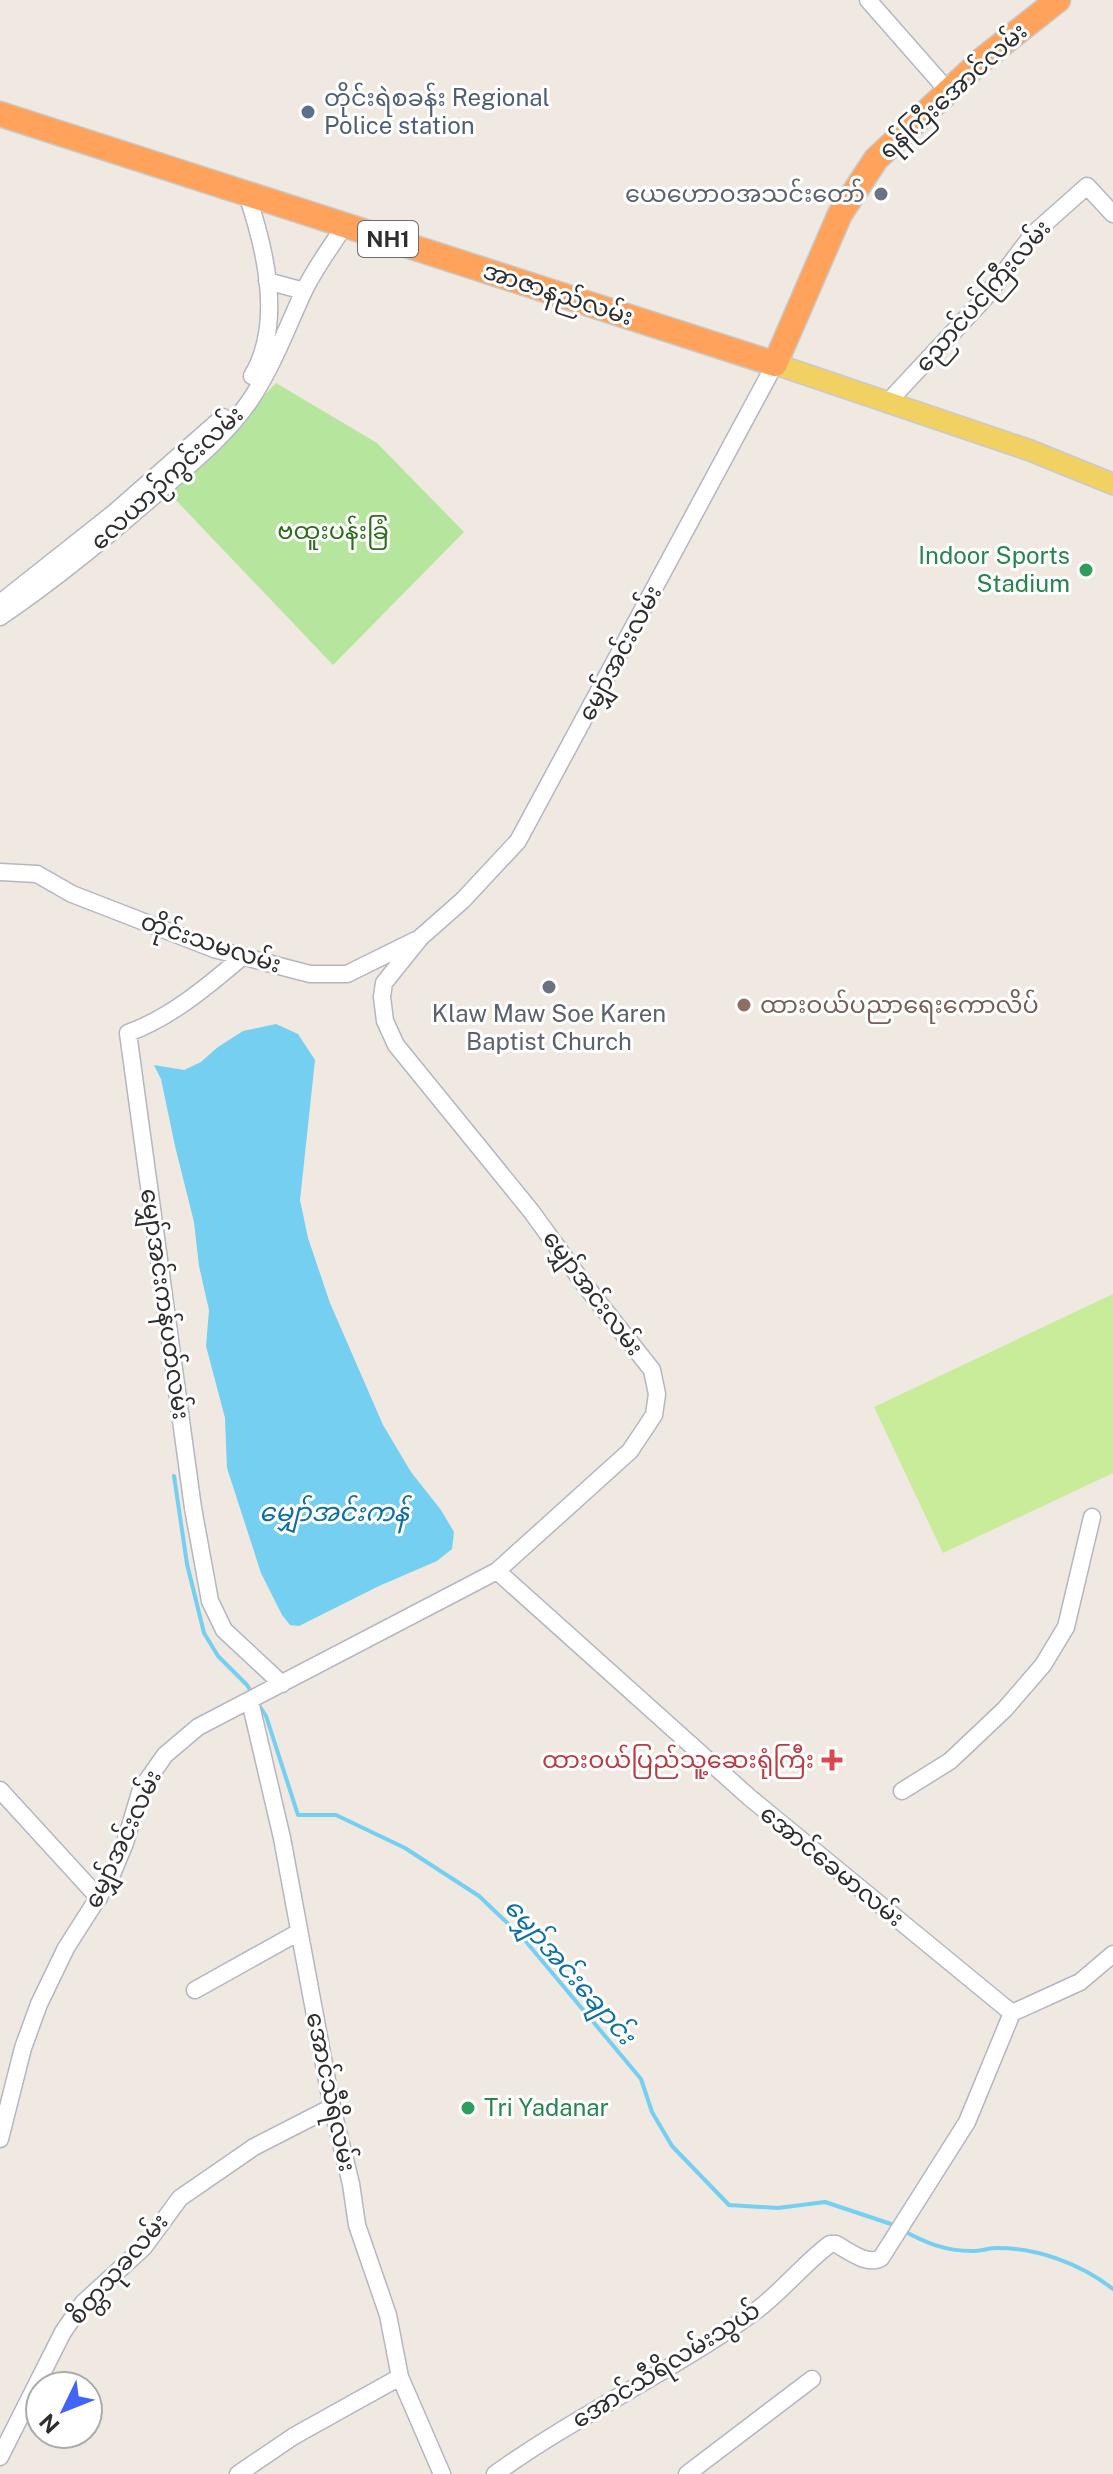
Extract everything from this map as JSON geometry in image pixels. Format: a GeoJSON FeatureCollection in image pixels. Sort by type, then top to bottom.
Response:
{"type":"FeatureCollection","features":[{"type":"Feature","properties":{"kind":"highway","name":"ရန်ကြီးအောင်လမ်း"},"geometry":{"type":"LineString","coordinates":[[775,364],[840,214],[876,159],[983,59],[1058,0]]}},
{"type":"Feature","properties":{"kind":"highway","name":"အာဇာနည်လမ်း"},"geometry":{"type":"LineString","coordinates":[[0,114],[775,364]]}},
{"type":"Feature","properties":{"kind":"main road","name":"အာဇာနည်လမ်း"},"geometry":{"type":"LineString","coordinates":[[775,364],[1029,450],[1113,484]]}},
{"type":"Feature","properties":{"kind":"street"},"geometry":{"type":"LineString","coordinates":[[868,0],[948,91]]}},
{"type":"Feature","properties":{"kind":"street","name":"ညောင်ပင်ကြီးလမ်း"},"geometry":{"type":"LineString","coordinates":[[888,402],[984,299],[1033,234],[1087,186],[1113,214]]}},
{"type":"Feature","properties":{"kind":"street","name":"လေယာဉ်ကွင်းလမ်း"},"geometry":{"type":"LineString","coordinates":[[0,603],[115,512],[219,422],[259,365],[269,334],[267,281],[261,235],[246,192]]}},
{"type":"Feature","properties":{"kind":"street","name":"လေယာဉ်ကွင်းလမ်း"},"geometry":{"type":"LineString","coordinates":[[0,617],[38,592],[108,536],[228,428],[249,402],[267,371],[304,291],[345,225]]}},
{"type":"Feature","properties":{"kind":"street"},"geometry":{"type":"LineString","coordinates":[[267,281],[304,291]]}},
{"type":"Feature","properties":{"kind":"street","name":"မျှော်အင်းလမ်း"},"geometry":{"type":"LineString","coordinates":[[0,2139],[23,2048],[39,2004],[66,1948],[110,1879],[125,1843],[141,1789],[165,1755],[198,1727],[497,1571],[630,1451],[654,1415],[657,1394],[652,1370],[531,1211],[396,1045],[385,1021],[382,997],[384,983],[421,937],[463,900],[518,841],[775,364]]}},
{"type":"Feature","properties":{"kind":"street","name":"တိုင်းသမလမ်း"},"geometry":{"type":"LineString","coordinates":[[0,872],[37,874],[72,894],[214,949],[310,974],[347,974],[421,937]]}},
{"type":"Feature","properties":{"kind":"street","name":"မျှော်အင်းကန်ပတ်လမ်း"},"geometry":{"type":"LineString","coordinates":[[242,957],[209,985],[147,1026],[128,1033],[193,1508],[210,1601],[224,1630],[282,1684]]}},
{"type":"Feature","properties":{"kind":"street"},"geometry":{"type":"LineString","coordinates":[[902,1791],[950,1761],[1005,1709],[1043,1665],[1066,1627],[1092,1517]]}},
{"type":"Feature","properties":{"kind":"street","name":"အောင်ခေမာလမ်း"},"geometry":{"type":"LineString","coordinates":[[497,1571],[749,1797],[1012,2013]]}},
{"type":"Feature","properties":{"kind":"street","name":"အောင်သီရိလမ်း"},"geometry":{"type":"LineString","coordinates":[[250,1701],[282,1838],[357,2225],[388,2315],[400,2377],[442,2474]]}},
{"type":"Feature","properties":{"kind":"street"},"geometry":{"type":"LineString","coordinates":[[0,1790],[99,1898]]}},
{"type":"Feature","properties":{"kind":"street"},"geometry":{"type":"LineString","coordinates":[[195,1990],[299,1932]]}},
{"type":"Feature","properties":{"kind":"street"},"geometry":{"type":"LineString","coordinates":[[1012,2013],[1080,1982],[1113,1954]]}},
{"type":"Feature","properties":{"kind":"street","name":"အောင်သီရိလမ်းသွယ်"},"geometry":{"type":"LineString","coordinates":[[495,2474],[528,2450],[755,2312],[830,2244],[836,2244],[868,2261],[881,2258],[967,2122],[1012,2013]]}},
{"type":"Feature","properties":{"kind":"street","name":"စိတ္တသုခလမ်း"},"geometry":{"type":"LineString","coordinates":[[0,2457],[63,2332],[83,2303],[144,2247],[180,2198],[254,2147],[332,2107]]}},
{"type":"Feature","properties":{"kind":"street"},"geometry":{"type":"LineString","coordinates":[[238,2474],[294,2436],[400,2377]]}},
{"type":"Feature","properties":{"kind":"street"},"geometry":{"type":"LineString","coordinates":[[687,2474],[812,2379]]}},
{"type":"Feature","properties":{"kind":"green space","name":"ဗထူးပန်းခြံ"},"geometry":{"type":"Polygon","coordinates":[[[276,383],[377,443],[464,532],[333,665],[170,494],[276,383]]]}},
{"type":"Feature","properties":{"kind":"green space"},"geometry":{"type":"Polygon","coordinates":[[[1113,1294],[1113,1473],[943,1553],[874,1407],[1113,1294]]]}},
{"type":"Feature","properties":{"kind":"water","name":"မျှော်အင်းကန်"},"geometry":{"type":"Polygon","coordinates":[[[276,1024],[298,1034],[315,1060],[300,1200],[308,1238],[330,1303],[383,1425],[411,1472],[454,1532],[452,1549],[437,1561],[299,1626],[290,1625],[282,1615],[261,1573],[227,1468],[225,1418],[206,1346],[209,1310],[199,1266],[194,1222],[161,1079],[154,1065],[184,1070],[201,1062],[243,1031],[276,1024]]]}},
{"type":"Feature","properties":{"kind":"waterway","name":"မျှော်အင်းချောင်း"},"geometry":{"type":"LineString","coordinates":[[174,1476],[187,1564],[204,1633],[218,1656],[252,1693]]}},
{"type":"Feature","properties":{"kind":"waterway","name":"မျှော်အင်းချောင်း"},"geometry":{"type":"LineString","coordinates":[[256,1701],[266,1716],[298,1815],[336,1815],[405,1848],[479,1896],[523,1938],[641,2079],[652,2112],[672,2146],[729,2205],[778,2208],[825,2202],[894,2225]]}},
{"type":"Feature","properties":{"kind":"waterway","name":"မျှော်အင်းချောင်း"},"geometry":{"type":"LineString","coordinates":[[902,2230],[953,2250],[994,2248],[1043,2254],[1073,2265],[1113,2289]]}},
{"type":"Feature","properties":{"kind":"place","name":"တိုင်းရဲစခန်း Regional Police station"},"geometry":{"type":"Point","coordinates":[308,112]}},
{"type":"Feature","properties":{"kind":"place","name":"ယေဟောဝအသင်းတော်"},"geometry":{"type":"Point","coordinates":[881,194]}},
{"type":"Feature","properties":{"kind":"place","name":"Indoor Sports Stadium"},"geometry":{"type":"Point","coordinates":[1086,570]}},
{"type":"Feature","properties":{"kind":"place","name":"Klaw Maw Soe Karen Baptist Church"},"geometry":{"type":"Point","coordinates":[549,987]}},
{"type":"Feature","properties":{"kind":"place","name":"ထားဝယ်ပညာရေးကောလိပ်"},"geometry":{"type":"Point","coordinates":[744,1005]}},
{"type":"Feature","properties":{"kind":"place","name":"ထားဝယ်ပြည်သူ့ဆေးရုံကြီး"},"geometry":{"type":"Point","coordinates":[832,1760]}},
{"type":"Feature","properties":{"kind":"place","name":"Tri Yadanar"},"geometry":{"type":"Point","coordinates":[468,2108]}}]}
